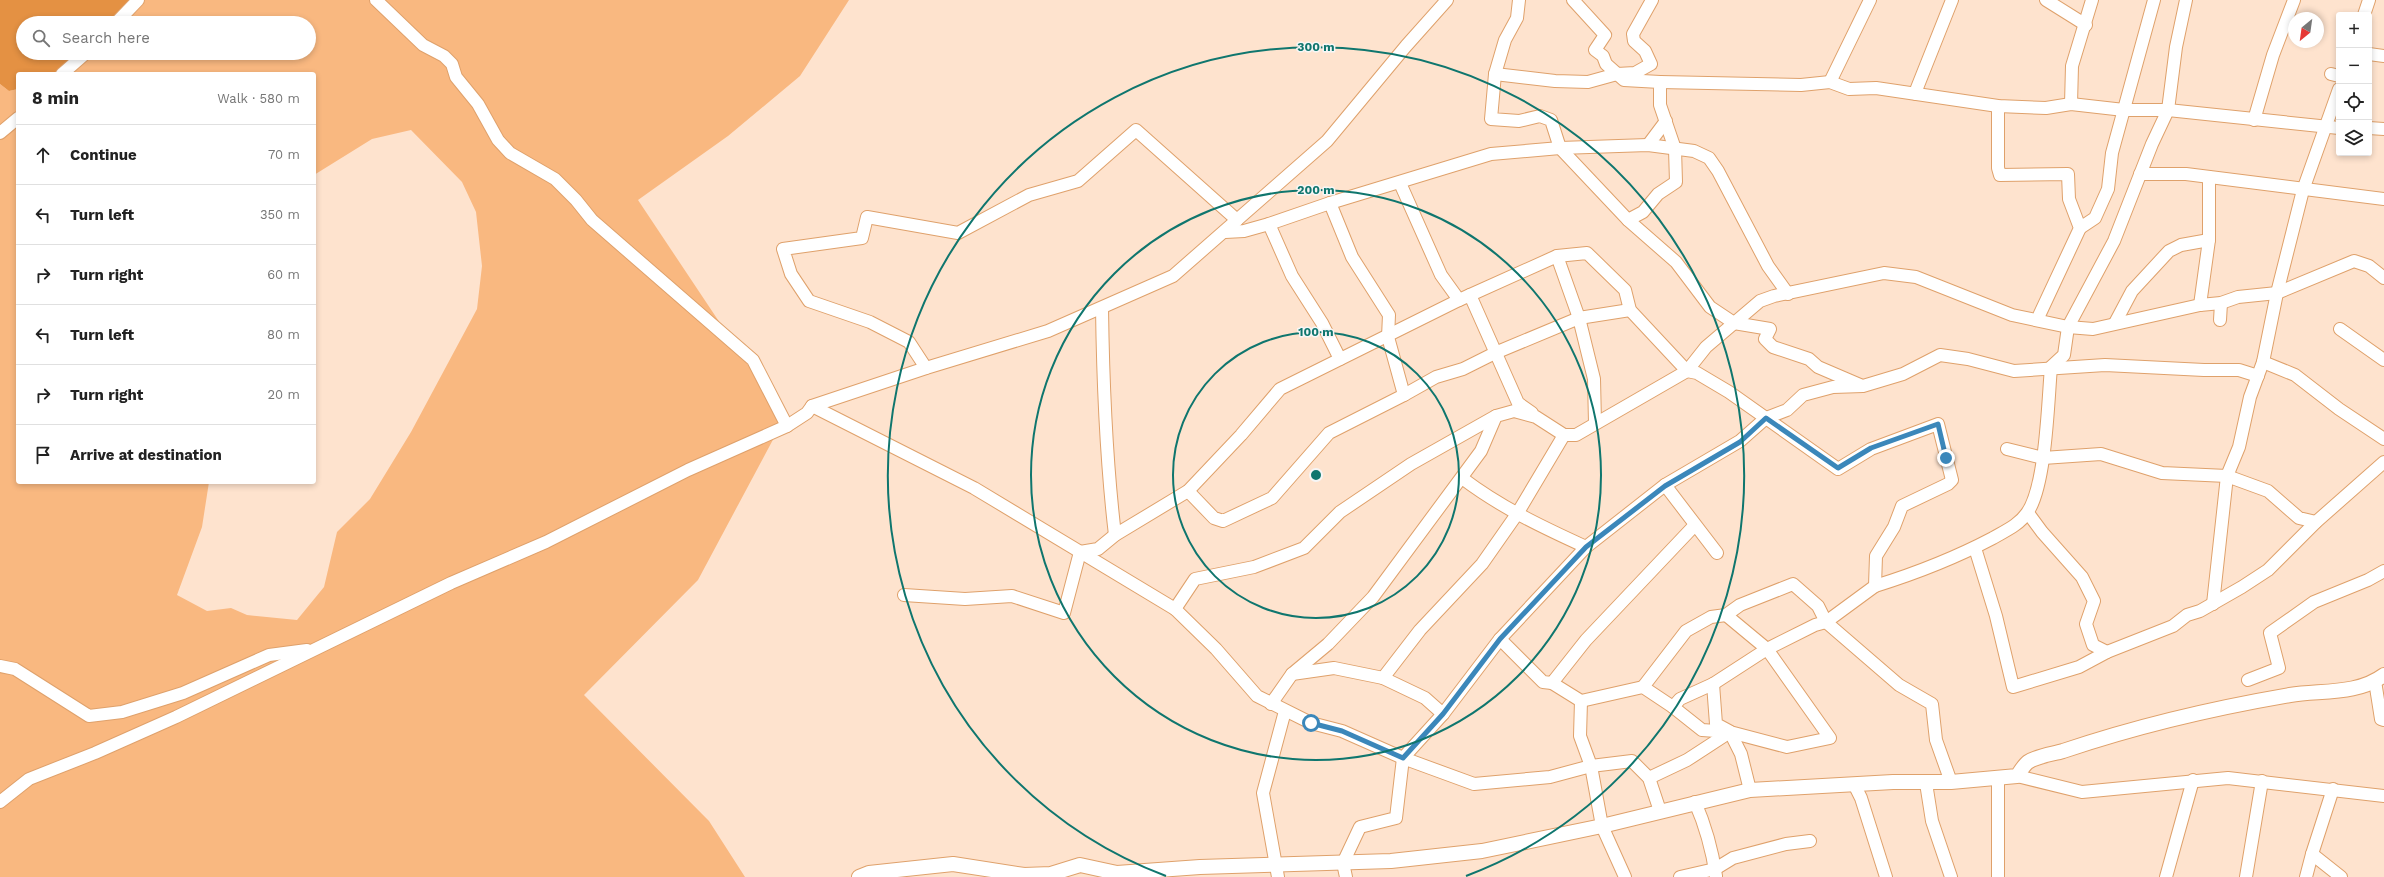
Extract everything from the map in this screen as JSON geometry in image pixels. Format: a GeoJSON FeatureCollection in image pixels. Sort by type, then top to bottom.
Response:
{"type":"FeatureCollection","features":[{"type":"Feature","properties":{"kind":"street"},"geometry":{"type":"LineString","coordinates":[[123,16],[138,0]]}},
{"type":"Feature","properties":{"kind":"street"},"geometry":{"type":"LineString","coordinates":[[376,0],[423,45],[444,56],[452,64],[456,77],[478,104],[498,140],[510,154],[555,179],[576,200],[592,220],[753,360],[787,426]]}},
{"type":"Feature","properties":{"kind":"street"},"geometry":{"type":"LineString","coordinates":[[0,802],[29,779],[95,753],[176,717],[451,583],[546,542],[688,470],[787,426],[806,413],[812,406],[926,368],[1048,331],[1173,276],[1327,141],[1406,46],[1447,0]]}},
{"type":"Feature","properties":{"kind":"street"},"geometry":{"type":"LineString","coordinates":[[1519,0],[1517,18],[1505,40],[1495,74],[1491,119],[1519,121],[1530,117],[1547,118],[1551,120],[1560,148],[1628,220],[1676,262],[1710,307],[1734,323],[1770,329],[1766,339],[1773,347],[1809,359],[1818,367],[1863,386]]}},
{"type":"Feature","properties":{"kind":"street"},"geometry":{"type":"LineString","coordinates":[[1573,0],[1605,35],[1595,50],[1603,56],[1606,64],[1624,80],[1801,85],[1830,82],[1850,89],[1876,88],[1998,106],[2046,108],[2071,104],[2124,110],[2168,110],[2336,128]]}},
{"type":"Feature","properties":{"kind":"street"},"geometry":{"type":"LineString","coordinates":[[1495,74],[1555,81],[1588,82],[1618,74],[1635,73],[1651,64],[1645,51],[1634,41],[1633,34],[1652,0]]}},
{"type":"Feature","properties":{"kind":"street"},"geometry":{"type":"LineString","coordinates":[[1830,82],[1870,0]]}},
{"type":"Feature","properties":{"kind":"street"},"geometry":{"type":"LineString","coordinates":[[1916,94],[1916,88],[1952,0]]}},
{"type":"Feature","properties":{"kind":"street"},"geometry":{"type":"LineString","coordinates":[[2046,0],[2086,25]]}},
{"type":"Feature","properties":{"kind":"street"},"geometry":{"type":"LineString","coordinates":[[2071,104],[2072,66],[2086,25],[2092,0]]}},
{"type":"Feature","properties":{"kind":"street"},"geometry":{"type":"LineString","coordinates":[[2037,320],[2080,228],[2095,218],[2108,189],[2112,154],[2154,0]]}},
{"type":"Feature","properties":{"kind":"street"},"geometry":{"type":"LineString","coordinates":[[1673,707],[1680,699],[1713,684],[1767,649],[1815,625],[1826,622],[1875,586],[1923,572],[1974,548],[2012,527],[2028,513],[2033,502],[2043,458],[2051,367],[2064,355],[2068,327],[2114,241],[2140,174],[2168,110],[2176,47],[2186,0]]}},
{"type":"Feature","properties":{"kind":"street"},"geometry":{"type":"LineString","coordinates":[[2254,120],[2273,55],[2294,0]]}},
{"type":"Feature","properties":{"kind":"street"},"geometry":{"type":"LineString","coordinates":[[2365,12],[2369,0]]}},
{"type":"Feature","properties":{"kind":"street"},"geometry":{"type":"LineString","coordinates":[[2372,54],[2384,56]]}},
{"type":"Feature","properties":{"kind":"street"},"geometry":{"type":"LineString","coordinates":[[64,72],[78,60]]}},
{"type":"Feature","properties":{"kind":"street"},"geometry":{"type":"LineString","coordinates":[[1628,220],[1643,212],[1658,194],[1676,182],[1675,149],[1660,105],[1660,82]]}},
{"type":"Feature","properties":{"kind":"street"},"geometry":{"type":"LineString","coordinates":[[2212,604],[2227,476],[2238,447],[2250,397],[2263,362],[2277,293],[2303,190],[2336,97]]}},
{"type":"Feature","properties":{"kind":"street"},"geometry":{"type":"LineString","coordinates":[[1998,106],[1998,168],[2000,175],[2068,174],[2069,199],[2080,228]]}},
{"type":"Feature","properties":{"kind":"street"},"geometry":{"type":"LineString","coordinates":[[0,134],[16,120]]}},
{"type":"Feature","properties":{"kind":"street"},"geometry":{"type":"LineString","coordinates":[[1648,145],[1666,122]]}},
{"type":"Feature","properties":{"kind":"street"},"geometry":{"type":"LineString","coordinates":[[2372,128],[2384,128]]}},
{"type":"Feature","properties":{"kind":"street"},"geometry":{"type":"LineString","coordinates":[[926,368],[909,342],[870,322],[809,302],[791,274],[783,249],[862,238],[866,217],[958,233],[1029,195],[1078,180],[1136,130],[1237,220]]}},
{"type":"Feature","properties":{"kind":"street"},"geometry":{"type":"LineString","coordinates":[[1225,232],[1244,232],[1330,203],[1400,183],[1491,154],[1560,148],[1648,145],[1694,151],[1709,158],[1718,171],[1768,266],[1788,294]]}},
{"type":"Feature","properties":{"kind":"street"},"geometry":{"type":"LineString","coordinates":[[2140,174],[2186,174],[2303,190],[2333,192],[2384,199]]}},
{"type":"Feature","properties":{"kind":"street"},"geometry":{"type":"LineString","coordinates":[[2200,305],[2209,240],[2209,177]]}},
{"type":"Feature","properties":{"kind":"street"},"geometry":{"type":"LineString","coordinates":[[1400,183],[1441,274],[1465,298],[1495,353],[1518,403],[1564,435],[1576,435],[1687,371],[1706,347],[1760,301],[1884,274],[1900,274],[1916,277],[2012,315],[2068,327],[2093,329],[2200,305],[2221,303],[2238,297],[2277,293],[2354,261],[2369,266],[2384,278]]}},
{"type":"Feature","properties":{"kind":"street"},"geometry":{"type":"LineString","coordinates":[[1330,203],[1352,258],[1389,315],[1388,337],[1404,395]]}},
{"type":"Feature","properties":{"kind":"street"},"geometry":{"type":"LineString","coordinates":[[1269,224],[1292,276],[1322,323],[1340,359]]}},
{"type":"Feature","properties":{"kind":"street"},"geometry":{"type":"LineString","coordinates":[[2116,323],[2132,291],[2169,250],[2181,245],[2209,240]]}},
{"type":"Feature","properties":{"kind":"street"},"geometry":{"type":"LineString","coordinates":[[1080,552],[1098,549],[1115,535],[1188,491],[1236,440],[1280,388],[1388,337],[1465,298],[1557,256],[1587,253],[1625,290],[1630,310],[1687,371],[1697,374],[1729,392],[1838,468],[1871,448],[1938,424],[1952,480],[1948,484],[1902,506],[1894,527],[1876,556],[1875,586]]}},
{"type":"Feature","properties":{"kind":"street"},"geometry":{"type":"LineString","coordinates":[[1557,256],[1579,318],[1594,379],[1596,423]]}},
{"type":"Feature","properties":{"kind":"street"},"geometry":{"type":"LineString","coordinates":[[2220,320],[2221,303]]}},
{"type":"Feature","properties":{"kind":"street"},"geometry":{"type":"LineString","coordinates":[[1102,308],[1104,398],[1109,480],[1115,535]]}},
{"type":"Feature","properties":{"kind":"street"},"geometry":{"type":"LineString","coordinates":[[1188,491],[1214,518],[1223,522],[1272,498],[1329,433],[1436,377],[1463,369],[1495,353],[1579,318],[1630,310]]}},
{"type":"Feature","properties":{"kind":"street"},"geometry":{"type":"LineString","coordinates":[[2340,329],[2384,360]]}},
{"type":"Feature","properties":{"kind":"street"},"geometry":{"type":"LineString","coordinates":[[1344,870],[1360,827],[1396,818],[1403,758],[1443,714],[1500,639],[1586,547],[1665,486],[1740,442],[1766,418],[1787,410],[1803,396],[1833,387],[1863,386],[1903,374],[1940,355],[1968,359],[2014,371],[2042,370],[2051,367],[2105,365],[2204,370],[2239,370],[2258,376]]}},
{"type":"Feature","properties":{"kind":"street"},"geometry":{"type":"LineString","coordinates":[[2263,362],[2294,374],[2339,410],[2384,439]]}},
{"type":"Feature","properties":{"kind":"street"},"geometry":{"type":"LineString","coordinates":[[812,406],[974,488],[1175,609],[1216,649],[1257,696],[1285,711],[1311,723],[1342,731],[1403,758],[1474,784],[1550,777],[1590,766],[1632,761],[1649,778],[1660,811]]}},
{"type":"Feature","properties":{"kind":"street"},"geometry":{"type":"LineString","coordinates":[[1175,609],[1196,579],[1254,566],[1304,548],[1340,512],[1411,464],[1496,416],[1514,411],[1536,416]]}},
{"type":"Feature","properties":{"kind":"street"},"geometry":{"type":"LineString","coordinates":[[1271,704],[1292,674],[1328,644],[1373,597],[1481,451],[1496,416]]}},
{"type":"Feature","properties":{"kind":"street"},"geometry":{"type":"LineString","coordinates":[[1383,678],[1420,630],[1482,564],[1517,514],[1564,435]]}},
{"type":"Feature","properties":{"kind":"street"},"geometry":{"type":"LineString","coordinates":[[2007,449],[2043,458],[2102,454],[2162,473],[2227,476],[2268,491],[2299,518],[2316,522]]}},
{"type":"Feature","properties":{"kind":"street"},"geometry":{"type":"LineString","coordinates":[[1974,548],[1996,616],[2013,687],[2066,672],[2107,652],[2173,626],[2187,615],[2212,604],[2268,570],[2316,522],[2384,462]]}},
{"type":"Feature","properties":{"kind":"street"},"geometry":{"type":"LineString","coordinates":[[1462,478],[1490,499],[1517,514],[1586,547]]}},
{"type":"Feature","properties":{"kind":"street"},"geometry":{"type":"LineString","coordinates":[[1665,486],[1694,526],[1717,553]]}},
{"type":"Feature","properties":{"kind":"street"},"geometry":{"type":"LineString","coordinates":[[2028,513],[2082,577],[2094,601],[2086,624],[2093,645],[2107,652]]}},
{"type":"Feature","properties":{"kind":"street"},"geometry":{"type":"LineString","coordinates":[[1552,683],[1586,640],[1694,526]]}},
{"type":"Feature","properties":{"kind":"street"},"geometry":{"type":"LineString","coordinates":[[904,595],[965,599],[1012,596],[1064,613],[1080,552]]}},
{"type":"Feature","properties":{"kind":"street"},"geometry":{"type":"LineString","coordinates":[[2248,680],[2279,668],[2270,632],[2314,602],[2368,580],[2384,570]]}},
{"type":"Feature","properties":{"kind":"street"},"geometry":{"type":"LineString","coordinates":[[1500,639],[1543,682],[1552,683],[1581,701],[1643,686],[1686,631],[1711,617],[1726,615],[1740,605],[1793,584],[1818,606],[1826,622],[1899,685],[1932,704],[1936,740],[1952,782]]}},
{"type":"Feature","properties":{"kind":"street"},"geometry":{"type":"LineString","coordinates":[[1643,686],[1702,730],[1730,732],[1787,747],[1830,738],[1767,649],[1726,615]]}},
{"type":"Feature","properties":{"kind":"street"},"geometry":{"type":"LineString","coordinates":[[0,666],[15,669],[89,716],[122,712],[183,692],[269,655],[318,649]]}},
{"type":"Feature","properties":{"kind":"street"},"geometry":{"type":"LineString","coordinates":[[1292,674],[1334,668],[1383,678],[1425,698],[1443,714]]}},
{"type":"Feature","properties":{"kind":"street"},"geometry":{"type":"LineString","coordinates":[[2017,776],[2028,762],[2083,744],[2212,709],[2257,703],[2290,695],[2357,688],[2380,678],[2381,719],[2384,720]]}},
{"type":"Feature","properties":{"kind":"street"},"geometry":{"type":"LineString","coordinates":[[1713,684],[1716,724],[1730,732],[1741,754],[1750,790]]}},
{"type":"Feature","properties":{"kind":"street"},"geometry":{"type":"LineString","coordinates":[[1581,701],[1580,736],[1590,766],[1602,826],[1625,877]]}},
{"type":"Feature","properties":{"kind":"street"},"geometry":{"type":"LineString","coordinates":[[1277,871],[1263,793],[1285,711]]}},
{"type":"Feature","properties":{"kind":"street"},"geometry":{"type":"LineString","coordinates":[[1649,778],[1687,760],[1730,732]]}},
{"type":"Feature","properties":{"kind":"street"},"geometry":{"type":"LineString","coordinates":[[859,877],[869,873],[953,864],[1024,875],[1051,874],[1080,865],[1117,873],[1146,874],[1344,870],[1391,861],[1482,851],[1602,826],[1695,802],[1750,790],[1854,784],[1893,782],[1926,784],[2017,776],[2082,792],[2193,780],[2228,778],[2334,789],[2384,796]]}},
{"type":"Feature","properties":{"kind":"street"},"geometry":{"type":"LineString","coordinates":[[1998,778],[1998,877]]}},
{"type":"Feature","properties":{"kind":"street"},"geometry":{"type":"LineString","coordinates":[[2166,877],[2193,780]]}},
{"type":"Feature","properties":{"kind":"street"},"geometry":{"type":"LineString","coordinates":[[2246,877],[2262,781]]}},
{"type":"Feature","properties":{"kind":"street"},"geometry":{"type":"LineString","coordinates":[[1854,784],[1861,798],[1886,877]]}},
{"type":"Feature","properties":{"kind":"street"},"geometry":{"type":"LineString","coordinates":[[1926,784],[1932,821],[1952,877]]}},
{"type":"Feature","properties":{"kind":"street"},"geometry":{"type":"LineString","coordinates":[[2306,877],[2312,854],[2334,789]]}},
{"type":"Feature","properties":{"kind":"street"},"geometry":{"type":"LineString","coordinates":[[1695,802],[1707,830],[1714,856],[1715,873]]}},
{"type":"Feature","properties":{"kind":"street"},"geometry":{"type":"LineString","coordinates":[[1680,877],[1715,873],[1733,858],[1786,844],[1810,841]]}},
{"type":"Feature","properties":{"kind":"street"},"geometry":{"type":"LineString","coordinates":[[2312,854],[2341,877]]}},
{"type":"Feature","properties":{"kind":"shaded area"},"geometry":{"type":"Polygon","coordinates":[[[0,0],[133,0],[116,16],[16,16],[16,60],[70,60],[58,72],[16,72],[16,89],[9,91],[0,84],[0,0]]]}},
{"type":"Feature","properties":{"kind":"shaded area"},"geometry":{"type":"Polygon","coordinates":[[[133,0],[849,0],[800,76],[728,136],[638,200],[784,419],[698,580],[584,695],[709,821],[745,877],[0,877],[0,84],[9,91],[16,89],[16,484],[209,484],[202,527],[177,595],[207,611],[231,608],[247,615],[297,620],[324,587],[337,532],[370,499],[411,432],[477,309],[482,266],[476,212],[462,182],[411,130],[372,139],[316,174],[316,72],[58,72],[70,60],[316,60],[316,16],[116,16],[133,0]]]}},
{"type":"Feature","properties":{"kind":"route"},"geometry":{"type":"LineString","coordinates":[[1311,723],[1342,731],[1403,758],[1443,714],[1500,639],[1586,547],[1632,509],[1665,486],[1740,442],[1766,418],[1838,468],[1871,448],[1938,424],[1946,458]]}}]}
